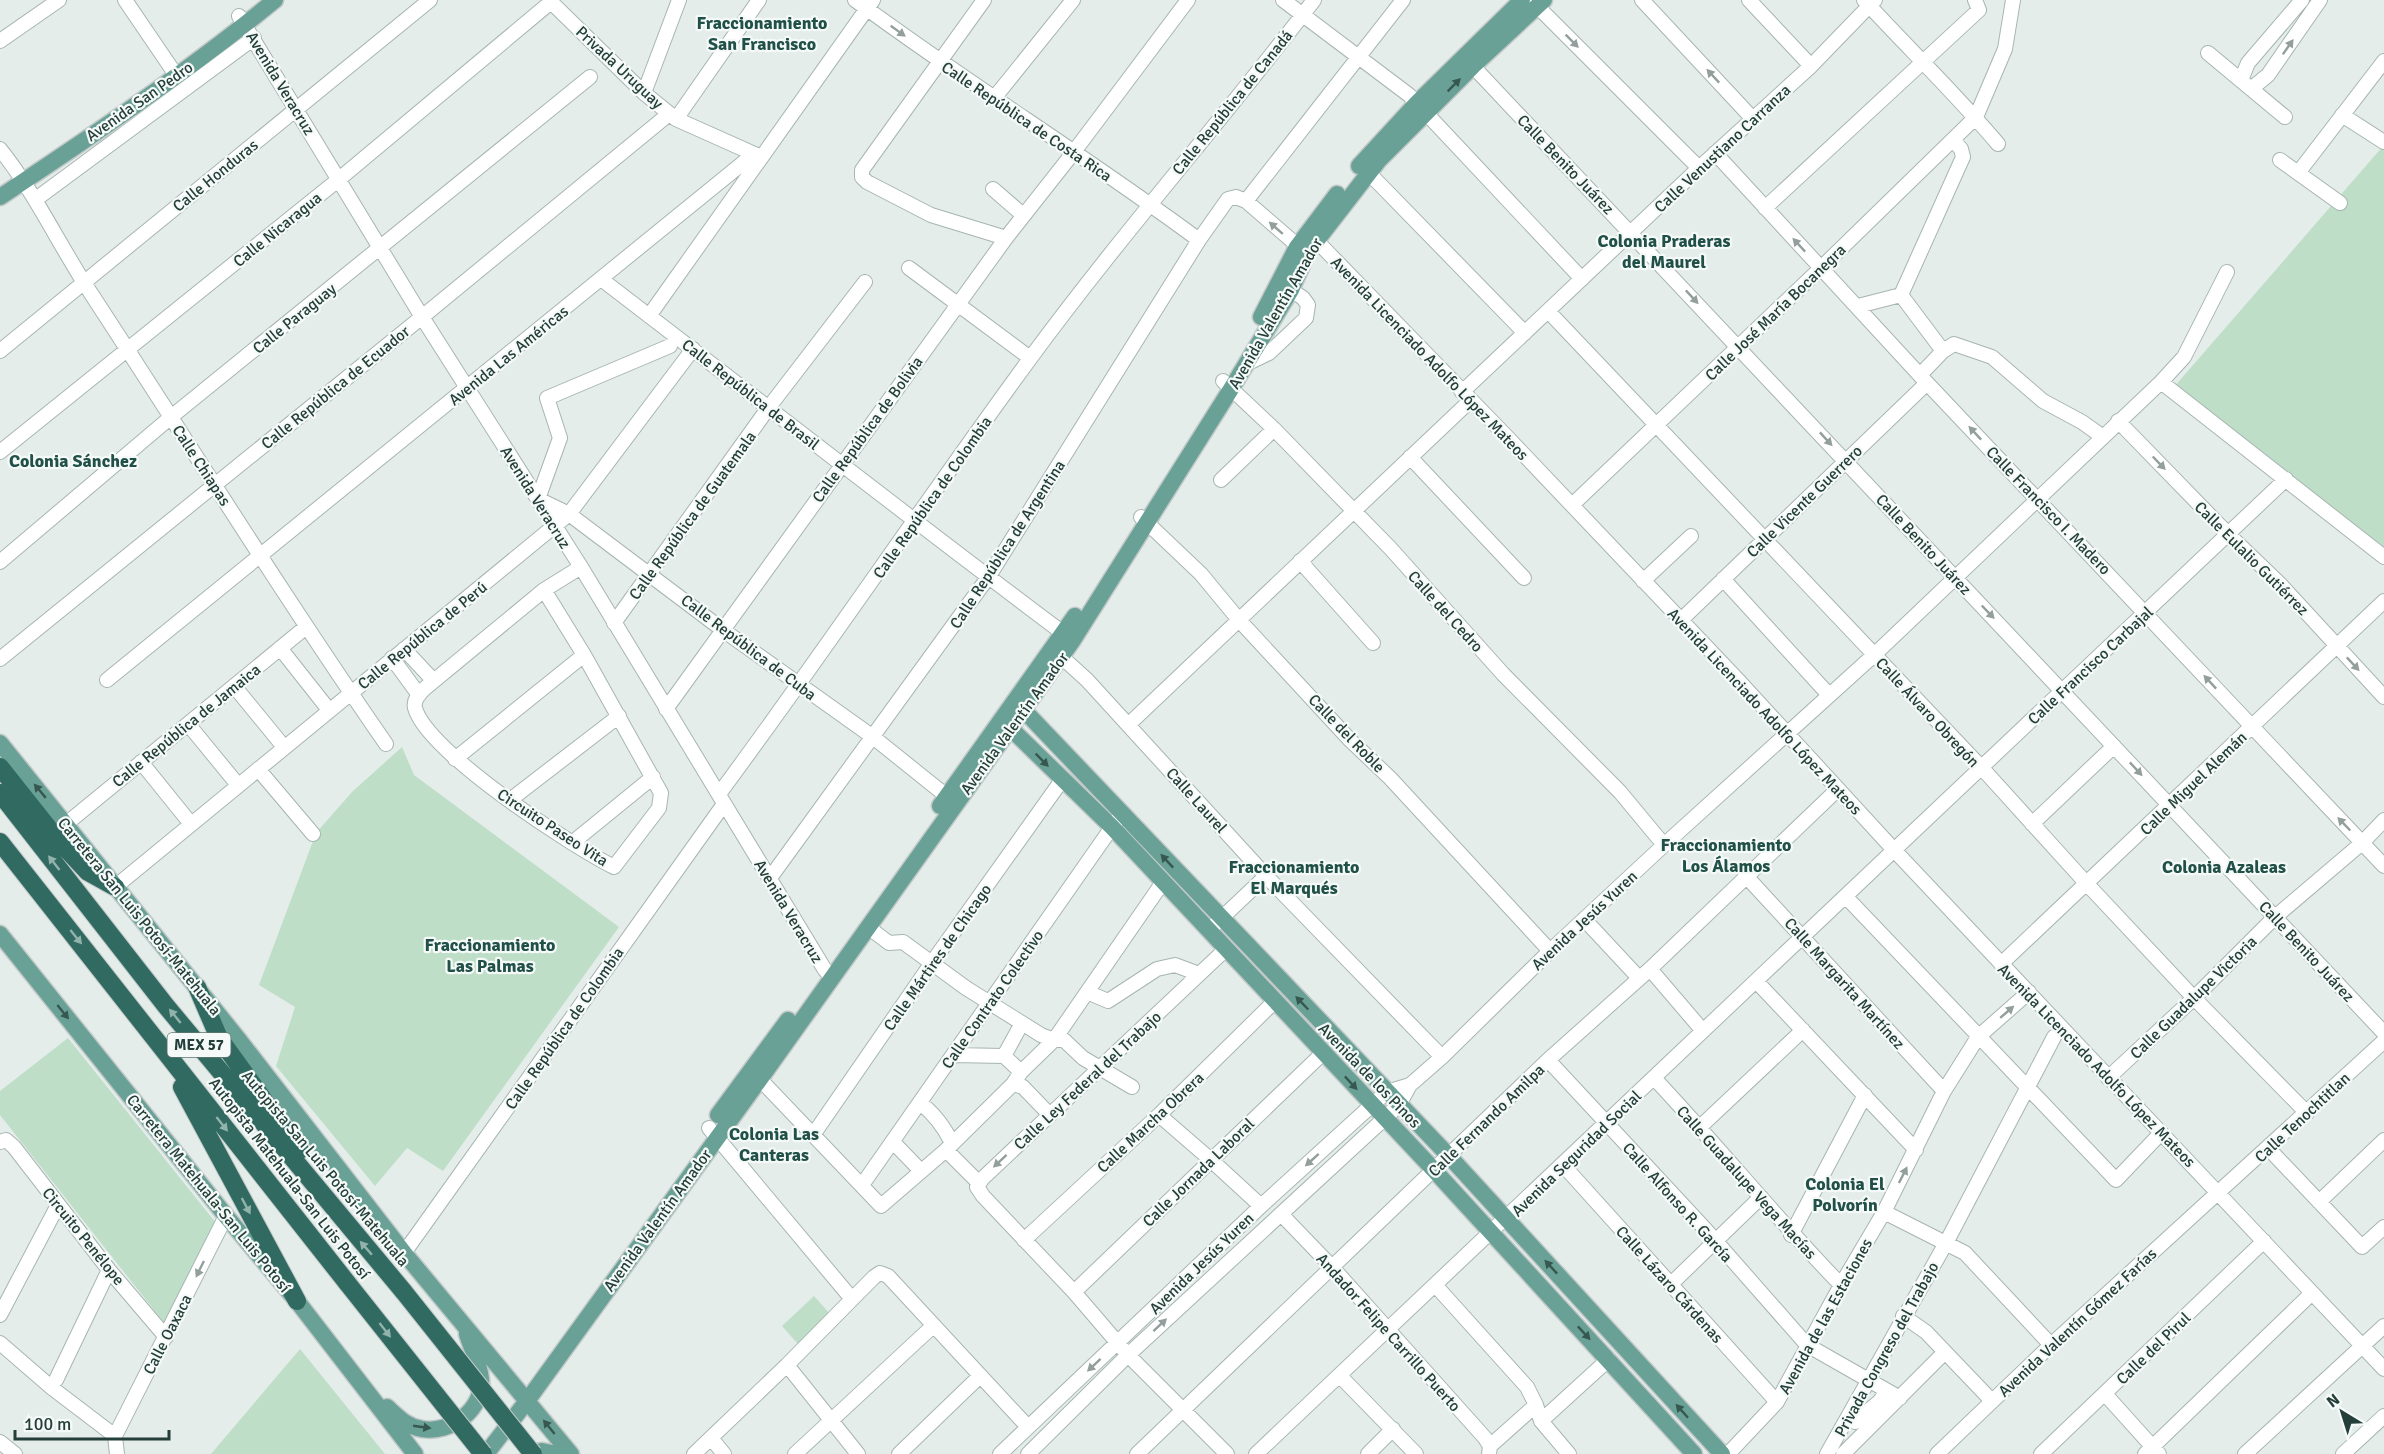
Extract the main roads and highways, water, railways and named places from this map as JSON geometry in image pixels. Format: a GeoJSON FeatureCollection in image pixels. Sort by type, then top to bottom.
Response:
{"type":"FeatureCollection","features":[{"type":"Feature","properties":{"kind":"highway"},"geometry":{"type":"LineString","coordinates":[[0,767],[88,872],[115,887]]}},
{"type":"Feature","properties":{"kind":"highway","name":"Autopista San Luis Potosí-Matehuala"},"geometry":{"type":"LineString","coordinates":[[0,793],[166,1006],[404,1292],[531,1454]]}},
{"type":"Feature","properties":{"kind":"highway","name":"Autopista Matehuala-San Luis Potosí"},"geometry":{"type":"LineString","coordinates":[[3,847],[484,1454]]}},
{"type":"Feature","properties":{"kind":"highway"},"geometry":{"type":"LineString","coordinates":[[197,987],[219,1038],[330,1192],[345,1223]]}},
{"type":"Feature","properties":{"kind":"highway"},"geometry":{"type":"LineString","coordinates":[[159,1043],[297,1300]]}},
{"type":"Feature","properties":{"kind":"main road","name":"Avenida San Pedro"},"geometry":{"type":"LineString","coordinates":[[246,26],[259,0]]}},
{"type":"Feature","properties":{"kind":"main road","name":"Avenida San Pedro"},"geometry":{"type":"LineString","coordinates":[[0,185],[14,171],[246,26],[275,0]]}},
{"type":"Feature","properties":{"kind":"main road","name":"Avenida Valentín Amador"},"geometry":{"type":"LineString","coordinates":[[484,1454],[1068,637],[1144,520],[1227,385],[1269,305],[1307,243],[1364,168],[1468,61],[1534,2]]}},
{"type":"Feature","properties":{"kind":"main road","name":"Avenida San Pedro"},"geometry":{"type":"LineString","coordinates":[[0,197],[14,171]]}},
{"type":"Feature","properties":{"kind":"main road","name":"Avenida Valentín Amador"},"geometry":{"type":"LineString","coordinates":[[1227,385],[1246,364],[1291,290],[1307,243]]}},
{"type":"Feature","properties":{"kind":"main road","name":"Avenida de los Pinos"},"geometry":{"type":"LineString","coordinates":[[1019,705],[1117,820],[1163,882],[1434,1170],[1694,1454]]}},
{"type":"Feature","properties":{"kind":"main road","name":"Avenida de los Pinos"},"geometry":{"type":"LineString","coordinates":[[1006,724],[1062,780],[1117,820],[1221,918],[1448,1155],[1722,1454]]}},
{"type":"Feature","properties":{"kind":"main road","name":"Carretera San Luis Potosí-Matehuala"},"geometry":{"type":"LineString","coordinates":[[0,743],[197,987],[404,1253],[571,1454]]}},
{"type":"Feature","properties":{"kind":"main road","name":"Avenida Valentín Amador"},"geometry":{"type":"LineString","coordinates":[[828,974],[868,927],[952,800]]}},
{"type":"Feature","properties":{"kind":"main road","name":"Carretera Matehuala-San Luis Potosí"},"geometry":{"type":"LineString","coordinates":[[2,942],[297,1300],[415,1454]]}},
{"type":"Feature","properties":{"kind":"main road"},"geometry":{"type":"LineString","coordinates":[[359,1383],[405,1424],[423,1429],[442,1429],[464,1418],[477,1403],[481,1379],[465,1327]]}},
{"type":"Feature","properties":{"kind":"main road","name":"Avenida Valentín Amador"},"geometry":{"type":"LineString","coordinates":[[475,1454],[524,1396]]}},
{"type":"Feature","properties":{"kind":"main road"},"geometry":{"type":"LineString","coordinates":[[531,1454],[542,1451],[557,1454]]}},
{"type":"Feature","properties":{"kind":"district","name":"Fraccionamiento San Francisco"},"geometry":{"type":"Point","coordinates":[762,33]}},
{"type":"Feature","properties":{"kind":"district","name":"Colonia Praderas del Maurel"},"geometry":{"type":"Point","coordinates":[1664,251]}},
{"type":"Feature","properties":{"kind":"district","name":"Colonia Sánchez"},"geometry":{"type":"Point","coordinates":[73,461]}},
{"type":"Feature","properties":{"kind":"district","name":"Fraccionamiento Los Álamos"},"geometry":{"type":"Point","coordinates":[1726,855]}},
{"type":"Feature","properties":{"kind":"district","name":"Colonia Azaleas"},"geometry":{"type":"Point","coordinates":[2224,867]}},
{"type":"Feature","properties":{"kind":"district","name":"Fraccionamiento El Marqués"},"geometry":{"type":"Point","coordinates":[1294,877]}},
{"type":"Feature","properties":{"kind":"district","name":"Fraccionamiento Las Palmas"},"geometry":{"type":"Point","coordinates":[490,955]}},
{"type":"Feature","properties":{"kind":"district","name":"Colonia Las Canteras"},"geometry":{"type":"Point","coordinates":[774,1144]}},
{"type":"Feature","properties":{"kind":"district","name":"Colonia El Polvorín"},"geometry":{"type":"Point","coordinates":[1845,1194]}}]}
